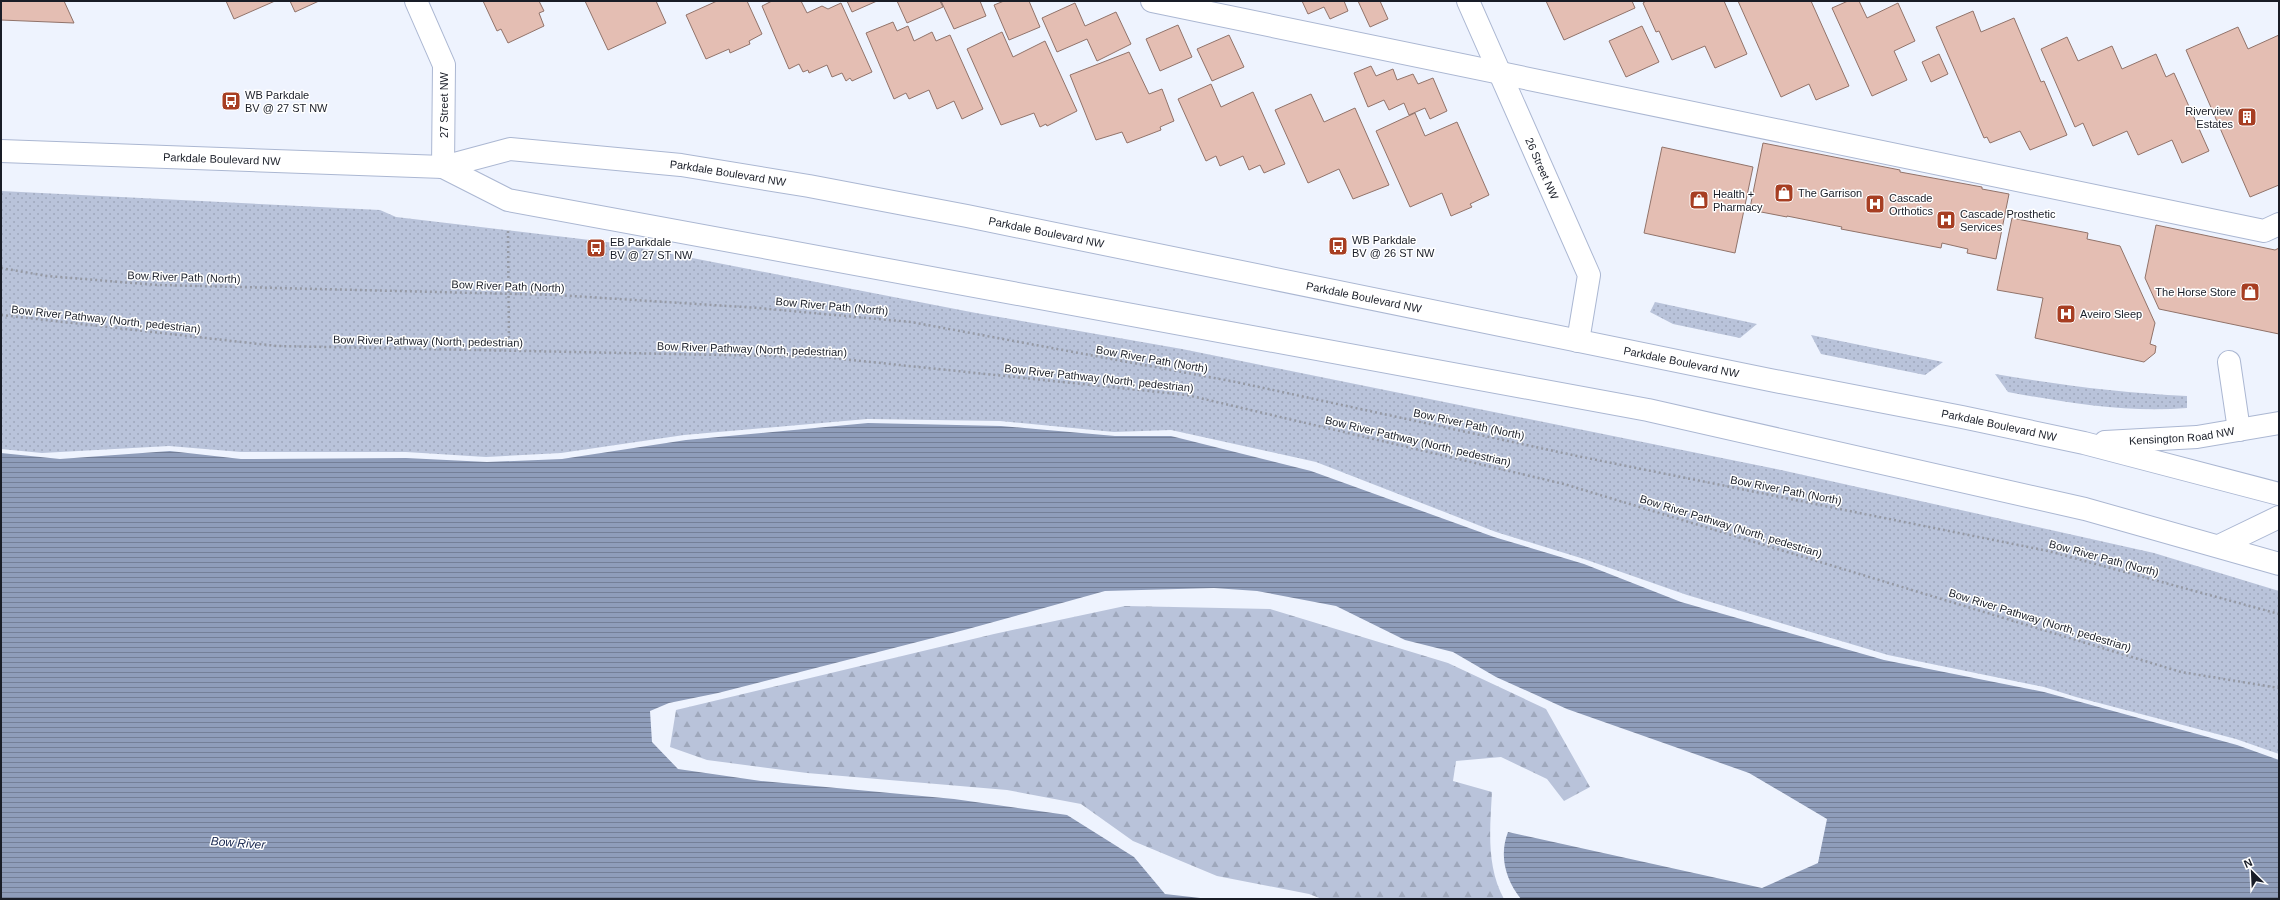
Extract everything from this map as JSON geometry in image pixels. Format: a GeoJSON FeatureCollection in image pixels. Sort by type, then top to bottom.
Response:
{"type":"FeatureCollection","features":[{"type":"Feature","properties":{"kind":"main road","name":"27 Street NW"},"geometry":{"type":"LineString","coordinates":[[416,1],[444,66],[443,166]]}},
{"type":"Feature","properties":{"kind":"main road"},"geometry":{"type":"LineString","coordinates":[[1152,1],[2264,231],[2279,224]]}},
{"type":"Feature","properties":{"kind":"main road","name":"26 Street NW"},"geometry":{"type":"LineString","coordinates":[[1468,1],[1502,74],[1589,275],[1578,341]]}},
{"type":"Feature","properties":{"kind":"main road","name":"Parkdale Boulevard NW"},"geometry":{"type":"LineString","coordinates":[[1,150],[443,166],[510,149],[681,165],[809,186],[967,216],[1578,341],[1962,416],[2084,443],[2279,494]]}},
{"type":"Feature","properties":{"kind":"main road","name":"Parkdale Boulevard NW"},"geometry":{"type":"LineString","coordinates":[[443,166],[508,200],[1648,410],[2084,509],[2279,564]]}},
{"type":"Feature","properties":{"kind":"main road"},"geometry":{"type":"LineString","coordinates":[[2229,362],[2239,430]]}},
{"type":"Feature","properties":{"kind":"main road","name":"Kensington Road NW"},"geometry":{"type":"LineString","coordinates":[[2084,443],[2197,437],[2279,423]]}},
{"type":"Feature","properties":{"kind":"main road"},"geometry":{"type":"LineString","coordinates":[[2219,546],[2279,517]]}},
{"type":"Feature","properties":{"kind":"path"},"geometry":{"type":"LineString","coordinates":[[507,225],[510,293],[509,351]]}},
{"type":"Feature","properties":{"kind":"path","name":"Bow River Path (North)"},"geometry":{"type":"LineString","coordinates":[[1,268],[47,276],[157,285],[510,293],[759,308],[911,322],[1236,382],[1577,456],[2048,551],[2279,614]]}},
{"type":"Feature","properties":{"kind":"path","name":"Bow River Pathway (North, pedestrian)"},"geometry":{"type":"LineString","coordinates":[[1,315],[277,346],[823,357],[1187,395],[1564,484],[2182,672],[2279,688]]}},
{"type":"Feature","properties":{"kind":"green space"},"geometry":{"type":"Polygon","coordinates":[[[1,191],[380,210],[396,217],[615,243],[976,313],[1182,349],[1781,470],[2154,553],[2279,591],[2279,754],[2236,739],[2076,697],[2044,687],[1888,655],[1687,595],[1584,559],[1496,532],[1316,462],[1171,430],[1114,432],[1000,421],[867,419],[684,435],[561,453],[486,457],[406,452],[241,452],[169,446],[42,453],[1,449],[1,191]]]}},
{"type":"Feature","properties":{"kind":"green space"},"geometry":{"type":"Polygon","coordinates":[[[1655,302],[1757,324],[1740,338],[1673,324],[1650,312],[1655,302]]]}},
{"type":"Feature","properties":{"kind":"green space"},"geometry":{"type":"Polygon","coordinates":[[[1811,335],[1943,362],[1925,375],[1821,354],[1811,335]]]}},
{"type":"Feature","properties":{"kind":"green space"},"geometry":{"type":"Polygon","coordinates":[[[1995,374],[2091,388],[2187,396],[2187,408],[2120,408],[2030,396],[2008,392],[1995,374]]]}},
{"type":"Feature","properties":{"kind":"green space"},"geometry":{"type":"Polygon","coordinates":[[[1125,606],[1270,609],[1448,663],[1546,709],[1590,787],[1564,801],[1547,779],[1501,757],[1456,761],[1453,781],[1492,792],[1490,847],[1494,873],[1504,899],[1322,899],[1309,894],[1217,876],[1133,841],[1081,804],[1007,790],[807,773],[707,760],[670,747],[676,710],[994,634],[1125,606]]]}},
{"type":"Feature","properties":{"kind":"water","name":"Bow River"},"geometry":{"type":"Polygon","coordinates":[[[868,423],[1001,426],[1115,436],[1171,436],[1311,471],[1494,537],[1584,564],[1681,602],[1884,660],[2044,692],[2237,745],[2279,760],[2279,899],[1521,899],[1507,875],[1505,867],[1504,849],[1508,832],[1762,888],[1818,863],[1827,819],[1749,773],[1567,709],[1496,677],[1453,652],[1405,640],[1336,606],[1257,591],[1214,588],[1105,591],[968,629],[718,693],[669,703],[650,711],[652,742],[678,769],[761,781],[954,799],[1067,815],[1134,857],[1165,894],[1209,899],[1,899],[1,453],[60,459],[170,451],[241,459],[406,458],[487,462],[562,459],[686,440],[868,423]]]}},
{"type":"Feature","properties":{"kind":"building"},"geometry":{"type":"Polygon","coordinates":[[[1,1],[64,1],[74,23],[1,20],[1,1]]]}},
{"type":"Feature","properties":{"kind":"building"},"geometry":{"type":"Polygon","coordinates":[[[226,1],[275,1],[234,19],[226,1]]]}},
{"type":"Feature","properties":{"kind":"building"},"geometry":{"type":"Polygon","coordinates":[[[290,1],[319,1],[295,12],[290,1]]]}},
{"type":"Feature","properties":{"kind":"building"},"geometry":{"type":"Polygon","coordinates":[[[483,1],[539,1],[544,11],[539,13],[544,26],[508,43],[501,29],[497,31],[483,1]]]}},
{"type":"Feature","properties":{"kind":"building"},"geometry":{"type":"Polygon","coordinates":[[[585,1],[656,1],[666,23],[608,50],[585,1]]]}},
{"type":"Feature","properties":{"kind":"building"},"geometry":{"type":"Polygon","coordinates":[[[717,1],[747,1],[762,34],[749,41],[750,44],[730,53],[729,49],[706,59],[686,15],[717,1]]]}},
{"type":"Feature","properties":{"kind":"building"},"geometry":{"type":"Polygon","coordinates":[[[772,1],[801,1],[807,13],[822,6],[828,9],[841,3],[872,72],[852,81],[850,78],[846,81],[842,73],[832,77],[827,65],[809,73],[808,70],[803,72],[799,64],[789,69],[762,6],[772,1]]]}},
{"type":"Feature","properties":{"kind":"building"},"geometry":{"type":"Polygon","coordinates":[[[847,1],[877,1],[852,12],[847,1]]]}},
{"type":"Feature","properties":{"kind":"building"},"geometry":{"type":"Polygon","coordinates":[[[897,1],[940,1],[943,7],[907,23],[897,1]]]}},
{"type":"Feature","properties":{"kind":"building"},"geometry":{"type":"Polygon","coordinates":[[[941,1],[980,1],[986,16],[954,29],[941,1]]]}},
{"type":"Feature","properties":{"kind":"building"},"geometry":{"type":"Polygon","coordinates":[[[1004,1],[1029,1],[1040,27],[1009,40],[994,5],[1004,1]]]}},
{"type":"Feature","properties":{"kind":"building"},"geometry":{"type":"Polygon","coordinates":[[[1302,1],[1344,1],[1348,11],[1330,19],[1324,7],[1308,14],[1302,1]]]}},
{"type":"Feature","properties":{"kind":"building"},"geometry":{"type":"Polygon","coordinates":[[[1358,1],[1380,1],[1388,19],[1370,27],[1358,1]]]}},
{"type":"Feature","properties":{"kind":"building"},"geometry":{"type":"Polygon","coordinates":[[[1546,1],[1632,1],[1635,8],[1564,40],[1546,1]]]}},
{"type":"Feature","properties":{"kind":"building"},"geometry":{"type":"Polygon","coordinates":[[[1646,1],[1724,1],[1747,54],[1715,68],[1705,46],[1672,60],[1659,31],[1656,32],[1643,3],[1646,1]]]}},
{"type":"Feature","properties":{"kind":"building"},"geometry":{"type":"Polygon","coordinates":[[[1738,1],[1811,1],[1849,86],[1816,100],[1809,84],[1781,97],[1738,1]]]}},
{"type":"Feature","properties":{"kind":"building"},"geometry":{"type":"Polygon","coordinates":[[[1848,1],[1859,1],[1867,18],[1898,3],[1915,41],[1894,51],[1907,80],[1872,96],[1832,8],[1848,1]]]}},
{"type":"Feature","properties":{"kind":"building"},"geometry":{"type":"Polygon","coordinates":[[[1075,3],[1085,26],[1116,12],[1131,44],[1097,61],[1087,39],[1057,52],[1042,18],[1075,3]]]}},
{"type":"Feature","properties":{"kind":"building"},"geometry":{"type":"Polygon","coordinates":[[[1973,11],[1981,32],[2014,18],[2041,82],[2044,81],[2067,135],[2030,150],[2020,131],[1990,143],[1987,137],[1984,138],[1936,27],[1973,11]]]}},
{"type":"Feature","properties":{"kind":"building"},"geometry":{"type":"Polygon","coordinates":[[[893,22],[897,31],[908,26],[914,41],[932,32],[936,41],[950,35],[983,109],[962,119],[954,101],[937,109],[929,90],[909,99],[906,93],[894,99],[866,33],[893,22]]]}},
{"type":"Feature","properties":{"kind":"building"},"geometry":{"type":"Polygon","coordinates":[[[1178,25],[1192,57],[1160,71],[1146,39],[1178,25]]]}},
{"type":"Feature","properties":{"kind":"building"},"geometry":{"type":"Polygon","coordinates":[[[1642,26],[1659,62],[1626,77],[1609,41],[1642,26]]]}},
{"type":"Feature","properties":{"kind":"building","name":"Riverview Estates"},"geometry":{"type":"Polygon","coordinates":[[[2238,27],[2248,49],[2279,35],[2279,185],[2250,197],[2186,50],[2238,27]]]}},
{"type":"Feature","properties":{"kind":"building"},"geometry":{"type":"Polygon","coordinates":[[[1002,32],[1013,57],[1045,41],[1077,111],[1047,126],[1046,124],[1040,127],[1034,113],[1001,125],[967,49],[1002,32]]]}},
{"type":"Feature","properties":{"kind":"building"},"geometry":{"type":"Polygon","coordinates":[[[1229,35],[1244,67],[1212,81],[1197,49],[1229,35]]]}},
{"type":"Feature","properties":{"kind":"building"},"geometry":{"type":"Polygon","coordinates":[[[2067,37],[2078,61],[2112,46],[2122,69],[2156,54],[2166,77],[2174,73],[2209,151],[2182,163],[2172,140],[2138,155],[2127,131],[2093,146],[2083,123],[2075,127],[2041,49],[2067,37]]]}},
{"type":"Feature","properties":{"kind":"building"},"geometry":{"type":"Polygon","coordinates":[[[1129,52],[1149,94],[1162,89],[1174,121],[1160,127],[1161,130],[1127,143],[1122,132],[1096,140],[1070,75],[1129,52]]]}},
{"type":"Feature","properties":{"kind":"building"},"geometry":{"type":"Polygon","coordinates":[[[1939,54],[1948,74],[1931,82],[1922,62],[1939,54]]]}},
{"type":"Feature","properties":{"kind":"building"},"geometry":{"type":"Polygon","coordinates":[[[1371,66],[1376,76],[1393,69],[1397,80],[1413,74],[1418,84],[1433,78],[1447,111],[1430,119],[1425,108],[1409,115],[1404,103],[1389,110],[1384,100],[1368,107],[1354,73],[1371,66]]]}},
{"type":"Feature","properties":{"kind":"building"},"geometry":{"type":"Polygon","coordinates":[[[1211,84],[1221,107],[1253,92],[1285,164],[1264,173],[1260,165],[1249,170],[1243,156],[1220,166],[1216,156],[1206,161],[1178,99],[1211,84]]]}},
{"type":"Feature","properties":{"kind":"building"},"geometry":{"type":"Polygon","coordinates":[[[1311,94],[1324,122],[1355,108],[1389,185],[1353,199],[1339,169],[1308,183],[1275,110],[1311,94]]]}},
{"type":"Feature","properties":{"kind":"building"},"geometry":{"type":"Polygon","coordinates":[[[1415,113],[1425,136],[1457,122],[1489,195],[1470,204],[1472,207],[1451,216],[1442,193],[1410,207],[1376,131],[1415,113]]]}},
{"type":"Feature","properties":{"kind":"building"},"geometry":{"type":"Polygon","coordinates":[[[1763,143],[1900,170],[1900,172],[1982,187],[1982,189],[2009,194],[1996,259],[1967,253],[1968,249],[1942,243],[1941,248],[1756,211],[1756,209],[1750,208],[1763,143]]]}},
{"type":"Feature","properties":{"kind":"building","name":"Health + Pharmacy"},"geometry":{"type":"Polygon","coordinates":[[[1662,147],[1753,167],[1735,253],[1644,233],[1662,147]]]}},
{"type":"Feature","properties":{"kind":"building"},"geometry":{"type":"Polygon","coordinates":[[[2012,218],[2088,233],[2087,239],[2120,246],[2155,323],[2150,344],[2156,346],[2155,353],[2144,362],[2035,338],[2043,298],[1997,290],[2012,218]]]}},
{"type":"Feature","properties":{"kind":"building"},"geometry":{"type":"Polygon","coordinates":[[[2156,225],[2275,250],[2279,248],[2279,334],[2159,309],[2145,278],[2156,225]]]}},
{"type":"Feature","properties":{"kind":"place","name":"WB Parkdale BV @ 27 ST NW"},"geometry":{"type":"Point","coordinates":[231,101]}},
{"type":"Feature","properties":{"kind":"place","name":"Riverview Estates"},"geometry":{"type":"Point","coordinates":[2247,117]}},
{"type":"Feature","properties":{"kind":"place","name":"The Garrison"},"geometry":{"type":"Point","coordinates":[1784,193]}},
{"type":"Feature","properties":{"kind":"place","name":"Health + Pharmacy"},"geometry":{"type":"Point","coordinates":[1699,200]}},
{"type":"Feature","properties":{"kind":"place","name":"Cascade Orthotics"},"geometry":{"type":"Point","coordinates":[1875,204]}},
{"type":"Feature","properties":{"kind":"place","name":"Cascade Prosthetic Services"},"geometry":{"type":"Point","coordinates":[1946,220]}},
{"type":"Feature","properties":{"kind":"place","name":"WB Parkdale BV @ 26 ST NW"},"geometry":{"type":"Point","coordinates":[1338,246]}},
{"type":"Feature","properties":{"kind":"place","name":"EB Parkdale BV @ 27 ST NW"},"geometry":{"type":"Point","coordinates":[596,248]}},
{"type":"Feature","properties":{"kind":"place","name":"The Horse Store"},"geometry":{"type":"Point","coordinates":[2250,292]}},
{"type":"Feature","properties":{"kind":"place","name":"Aveiro Sleep"},"geometry":{"type":"Point","coordinates":[2066,314]}}]}
